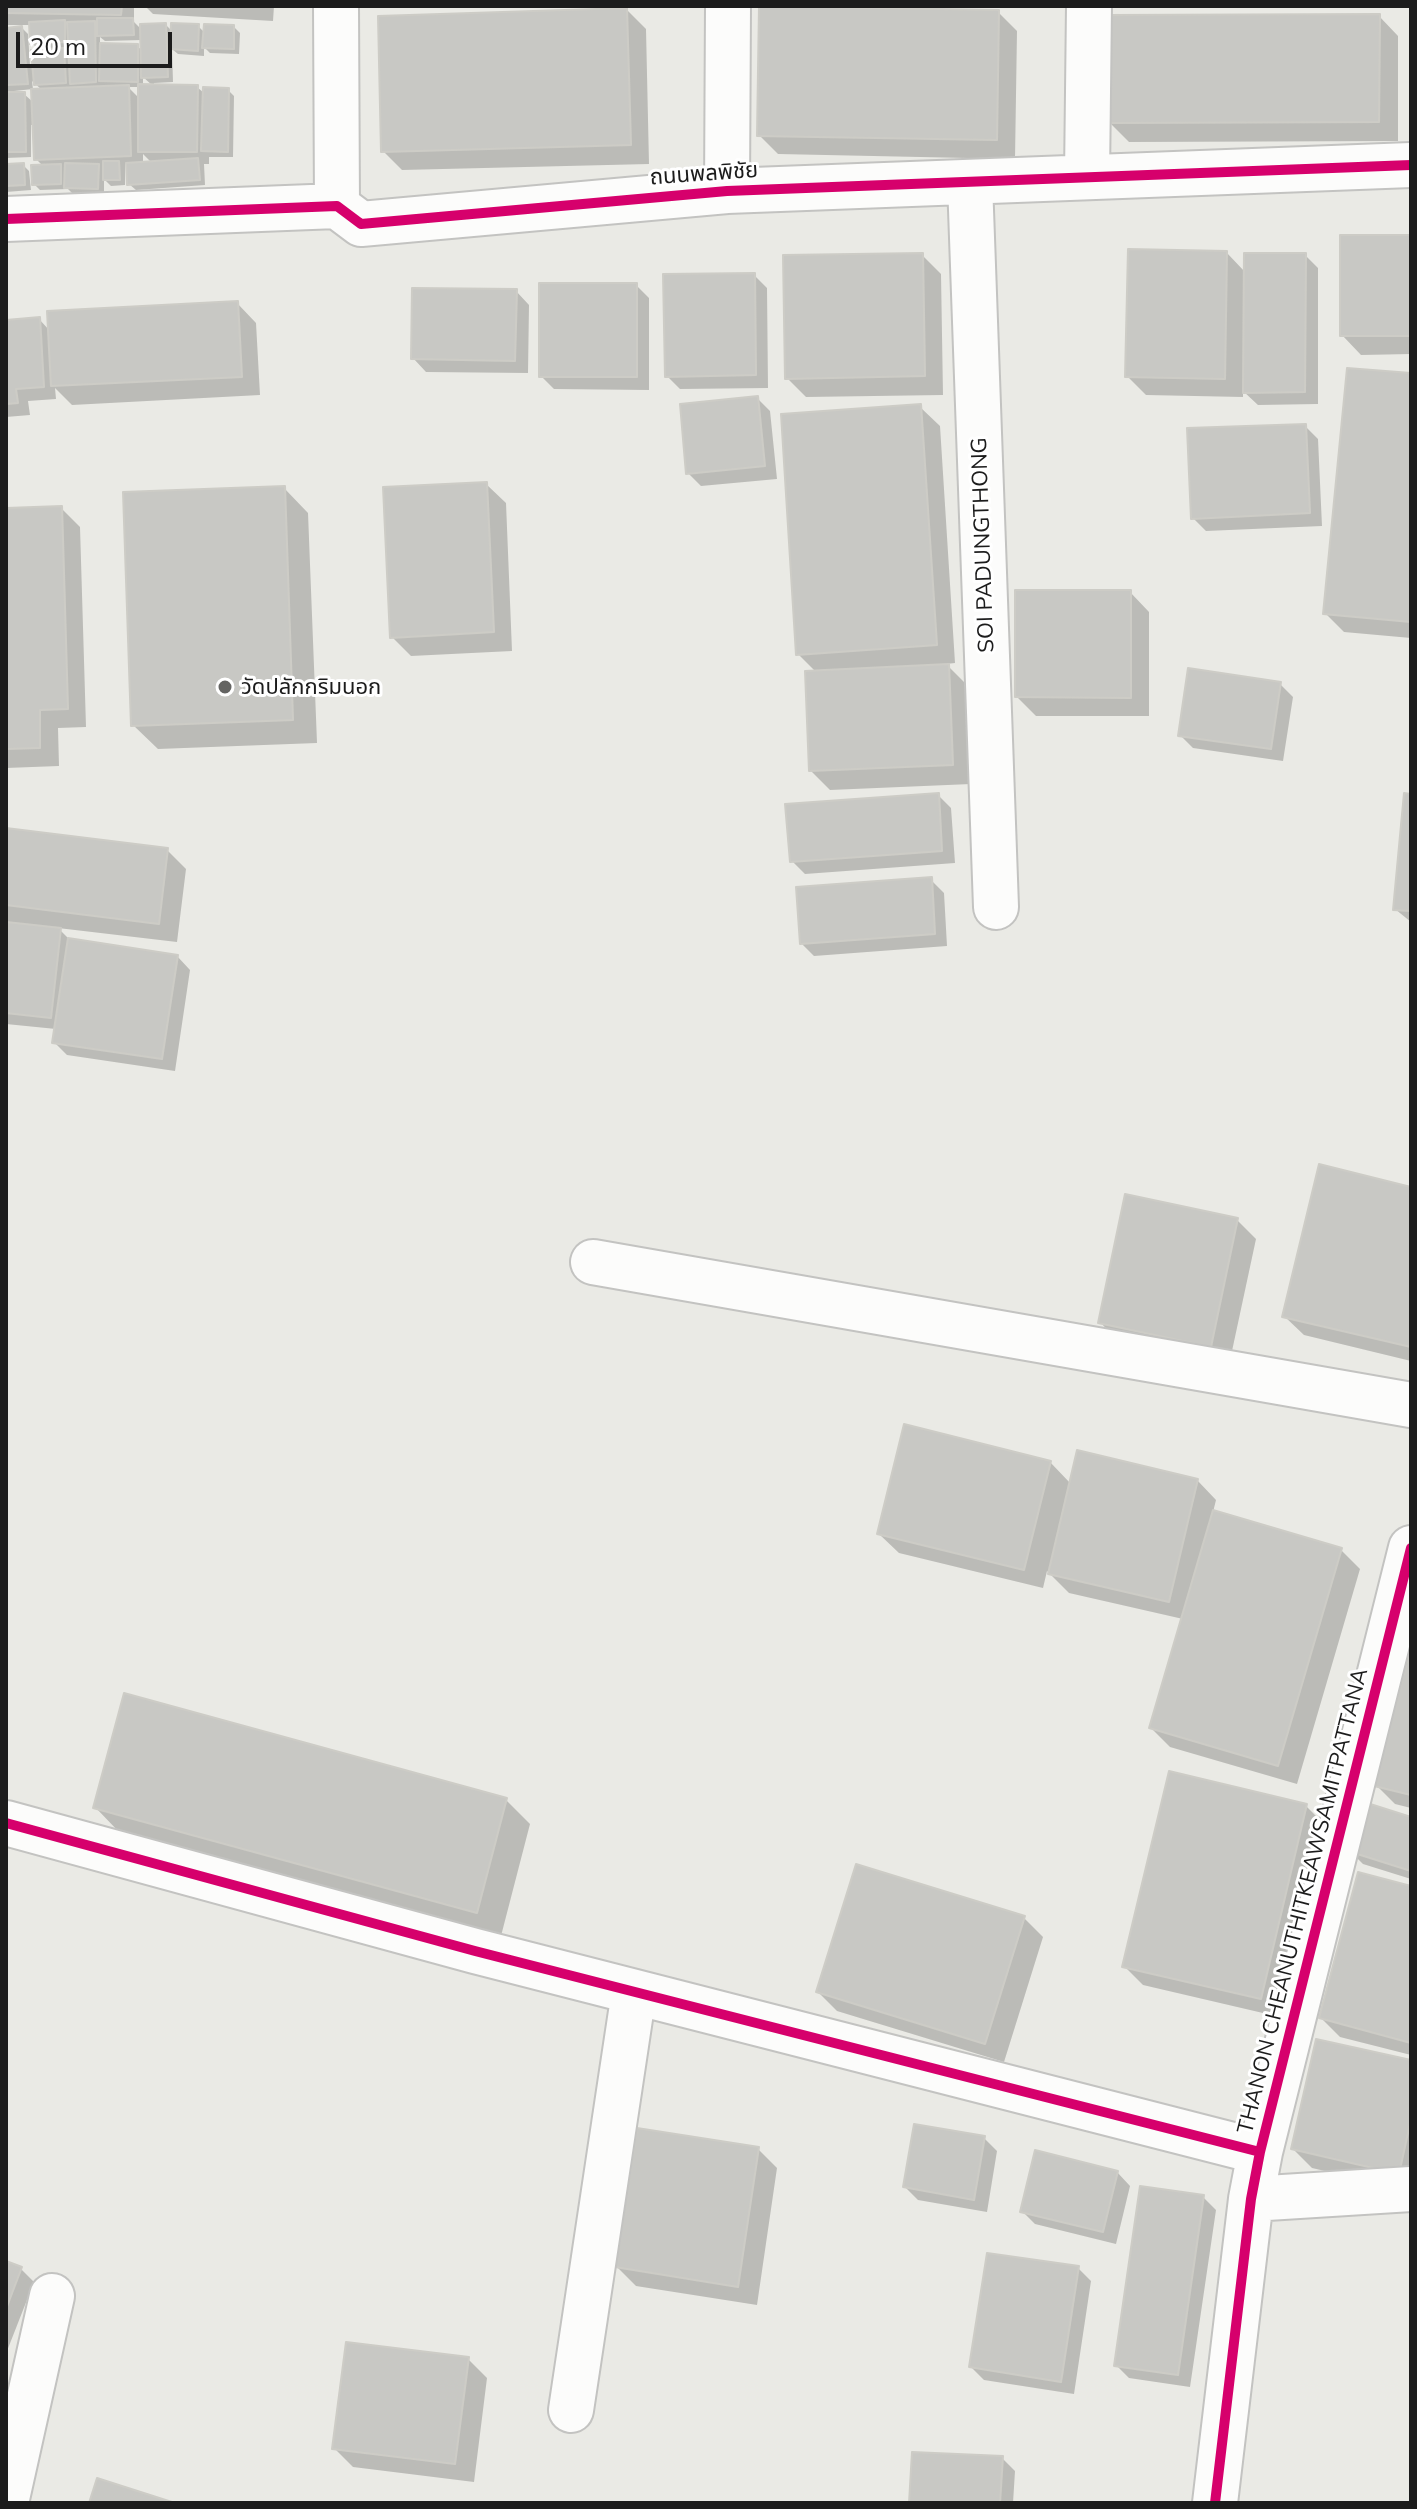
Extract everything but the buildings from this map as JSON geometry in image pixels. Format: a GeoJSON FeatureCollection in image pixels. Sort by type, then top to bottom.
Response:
{"type":"FeatureCollection","features":[{"type":"Feature","properties":{"kind":"street"},"geometry":{"type":"LineString","coordinates":[[336,6],[337,206]]}},
{"type":"Feature","properties":{"kind":"street"},"geometry":{"type":"LineString","coordinates":[[727,191],[728,6]]}},
{"type":"Feature","properties":{"kind":"street"},"geometry":{"type":"LineString","coordinates":[[1087,177],[1089,6]]}},
{"type":"Feature","properties":{"kind":"street","name":"ถนนพลพิชัย"},"geometry":{"type":"LineString","coordinates":[[6,219],[337,206],[361,224],[727,191],[1411,165]]}},
{"type":"Feature","properties":{"kind":"street","name":"SOI PADUNGTHONG"},"geometry":{"type":"LineString","coordinates":[[970,182],[996,907]]}},
{"type":"Feature","properties":{"kind":"street"},"geometry":{"type":"LineString","coordinates":[[593,1262],[1411,1405]]}},
{"type":"Feature","properties":{"kind":"street","name":"THANON CHEANUTHITKEAWSAMITPATTANA"},"geometry":{"type":"LineString","coordinates":[[1215,2503],[1251,2199],[1260,2152],[1411,1548]]}},
{"type":"Feature","properties":{"kind":"street"},"geometry":{"type":"LineString","coordinates":[[6,1823],[475,1951],[1260,2152]]}},
{"type":"Feature","properties":{"kind":"street"},"geometry":{"type":"LineString","coordinates":[[571,2410],[634,1992]]}},
{"type":"Feature","properties":{"kind":"street"},"geometry":{"type":"LineString","coordinates":[[1251,2199],[1411,2189]]}},
{"type":"Feature","properties":{"kind":"street"},"geometry":{"type":"LineString","coordinates":[[6,2503],[52,2296]]}},
{"type":"Feature","properties":{"kind":"cycle path"},"geometry":{"type":"LineString","coordinates":[[6,219],[337,206],[361,224],[727,191],[1411,165]]}},
{"type":"Feature","properties":{"kind":"cycle path"},"geometry":{"type":"LineString","coordinates":[[1215,2503],[1251,2199],[1260,2152],[1411,1548]]}},
{"type":"Feature","properties":{"kind":"cycle path"},"geometry":{"type":"LineString","coordinates":[[6,1823],[475,1951],[1260,2152]]}},
{"type":"Feature","properties":{"kind":"place","name":"วัดปลักกริมนอก"},"geometry":{"type":"Point","coordinates":[225,687]}}]}
